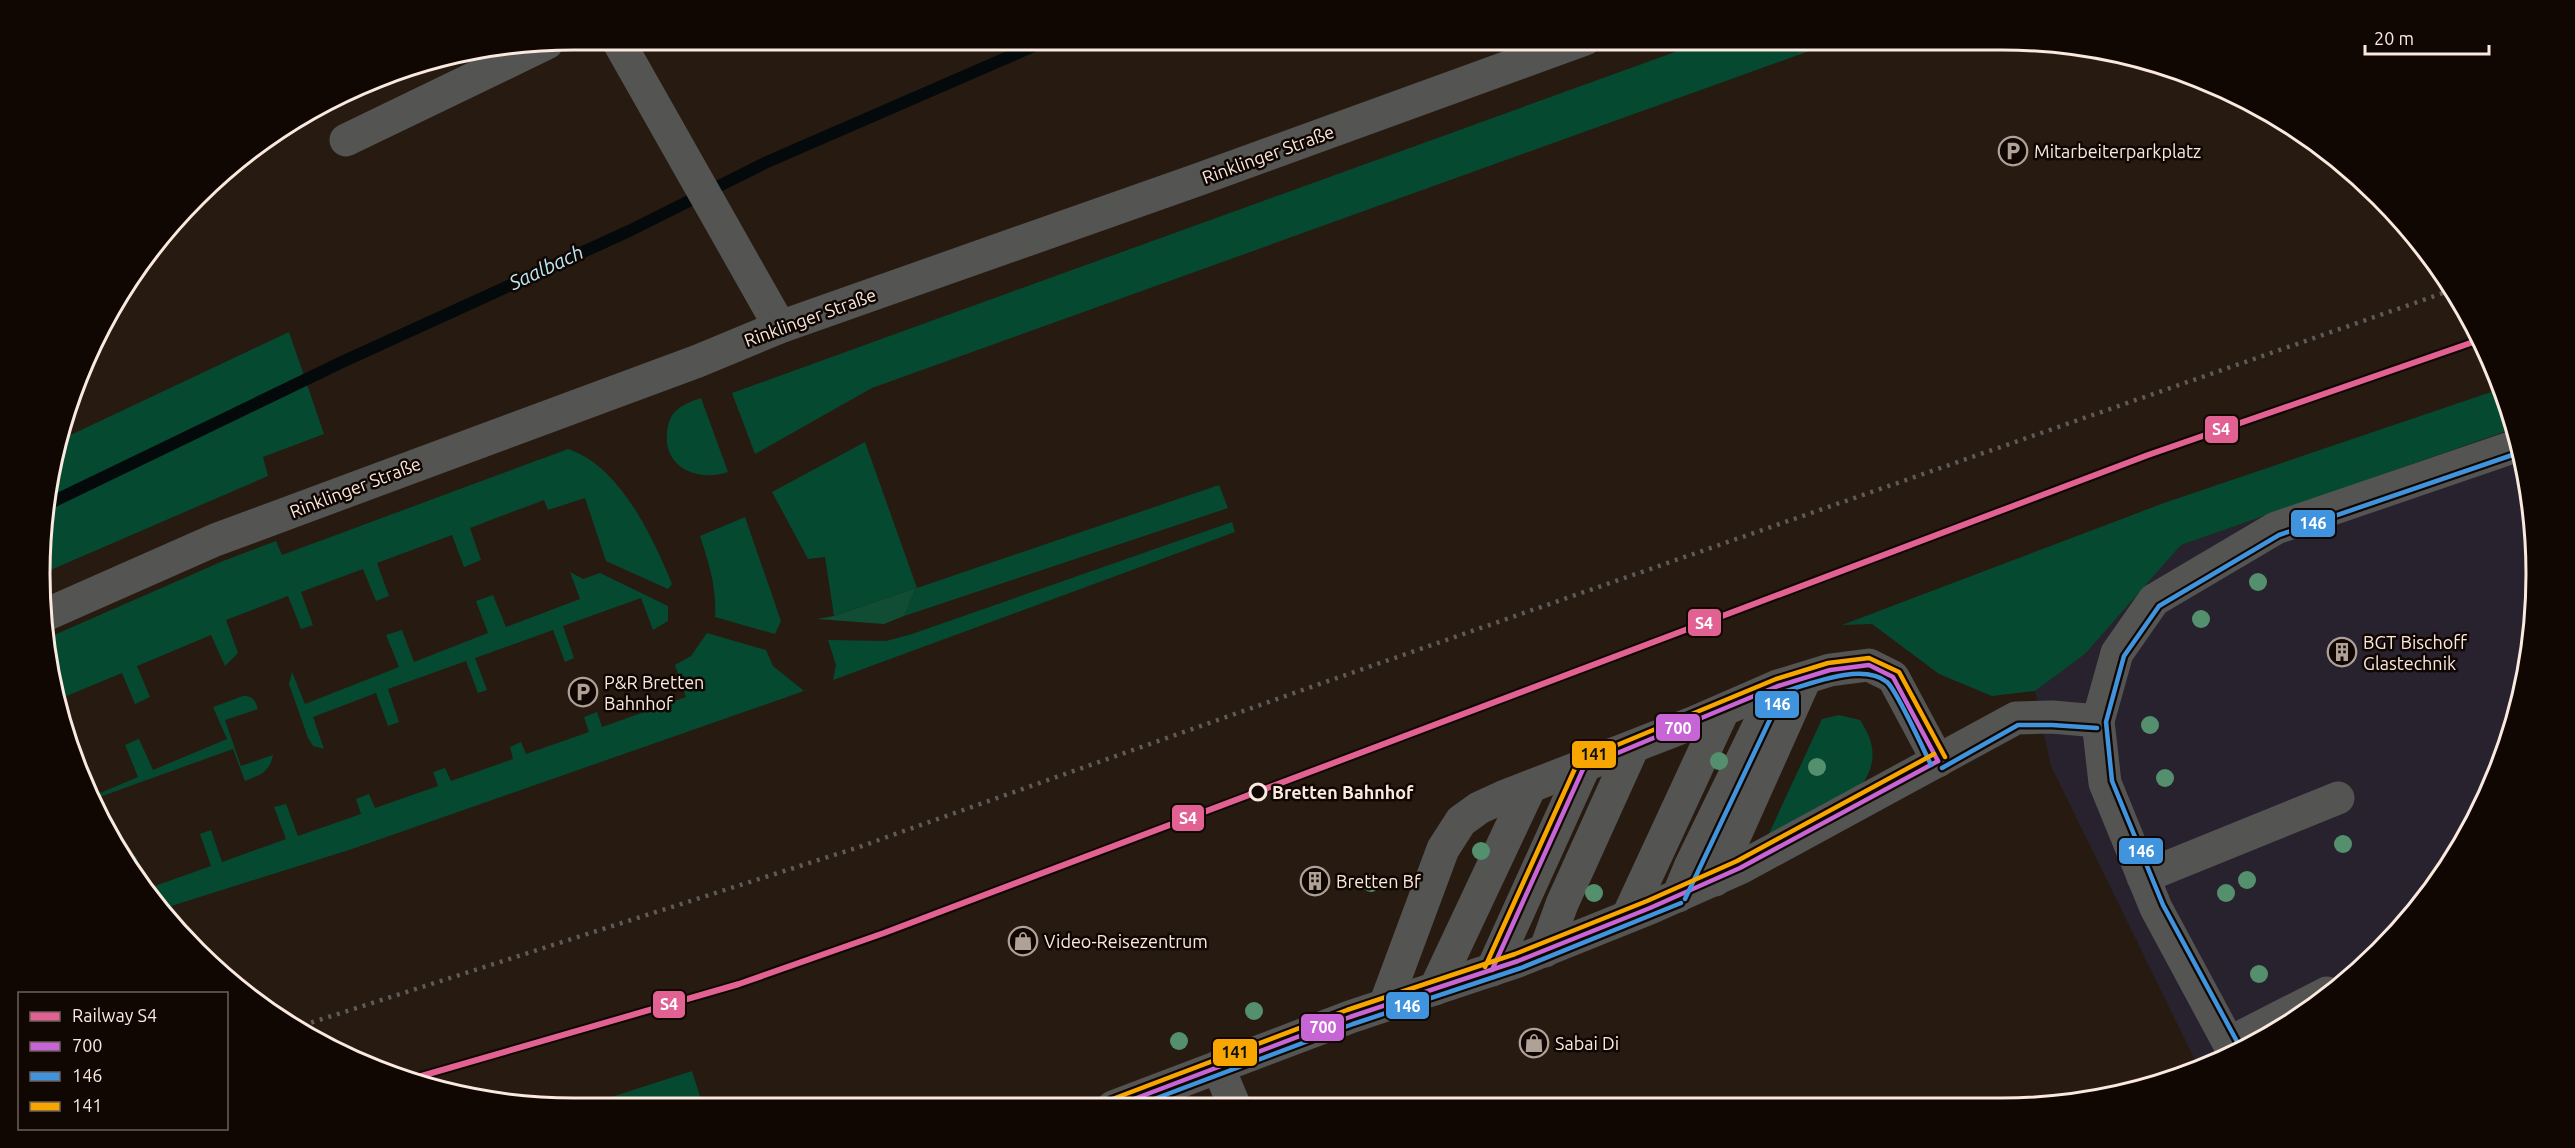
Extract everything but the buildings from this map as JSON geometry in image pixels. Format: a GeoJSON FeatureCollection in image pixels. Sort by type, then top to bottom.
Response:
{"type":"FeatureCollection","features":[{"type":"Feature","properties":{"kind":"street"},"geometry":{"type":"LineString","coordinates":[[623,50],[780,327]]}},
{"type":"Feature","properties":{"kind":"street","name":"Rinklinger Straße"},"geometry":{"type":"LineString","coordinates":[[51,612],[215,540],[698,361],[780,327],[1208,176],[1555,50]]}},
{"type":"Feature","properties":{"kind":"street"},"geometry":{"type":"LineString","coordinates":[[346,140],[531,52]]}},
{"type":"Feature","properties":{"kind":"street"},"geometry":{"type":"LineString","coordinates":[[2230,1045],[2156,908],[2105,783],[2098,721],[2117,652],[2154,600],[2276,528],[2510,448]]}},
{"type":"Feature","properties":{"kind":"street"},"geometry":{"type":"LineString","coordinates":[[1385,1005],[1443,849],[1461,821],[1484,806],[1791,682],[1830,670],[1869,665],[1893,677],[1938,761]]}},
{"type":"Feature","properties":{"kind":"street"},"geometry":{"type":"LineString","coordinates":[[1715,880],[1791,682]]}},
{"type":"Feature","properties":{"kind":"street"},"geometry":{"type":"LineString","coordinates":[[1678,896],[1690,867],[1791,682]]}},
{"type":"Feature","properties":{"kind":"street"},"geometry":{"type":"LineString","coordinates":[[1615,922],[1723,711]]}},
{"type":"Feature","properties":{"kind":"street"},"geometry":{"type":"LineString","coordinates":[[1137,1098],[1385,1005],[1545,951],[1678,896],[1715,880],[2016,718],[2052,717],[2098,721]]}},
{"type":"Feature","properties":{"kind":"street"},"geometry":{"type":"LineString","coordinates":[[1615,922],[1693,723]]}},
{"type":"Feature","properties":{"kind":"street"},"geometry":{"type":"LineString","coordinates":[[1545,951],[1562,904],[1633,747]]}},
{"type":"Feature","properties":{"kind":"street"},"geometry":{"type":"LineString","coordinates":[[1492,970],[1584,767]]}},
{"type":"Feature","properties":{"kind":"street"},"geometry":{"type":"LineString","coordinates":[[1435,989],[1530,787]]}},
{"type":"Feature","properties":{"kind":"street"},"geometry":{"type":"LineString","coordinates":[[2143,877],[2338,798]]}},
{"type":"Feature","properties":{"kind":"street"},"geometry":{"type":"LineString","coordinates":[[1218,1067],[1231,1098]]}},
{"type":"Feature","properties":{"kind":"shaded area"},"geometry":{"type":"Polygon","coordinates":[[[2506,431],[2521,506],[2524,540],[2526,574],[2521,642],[2508,710],[2498,743],[2471,806],[2437,865],[2417,893],[2372,945],[2320,990],[2292,1010],[2263,1028],[2196,1061],[2051,766],[2035,691],[2085,654],[2181,545],[2506,431]]]}},
{"type":"Feature","properties":{"kind":"green space"},"geometry":{"type":"Polygon","coordinates":[[[1681,50],[1796,50],[1798,55],[872,388],[755,454],[732,393],[1681,50]]]}},
{"type":"Feature","properties":{"kind":"green space"},"geometry":{"type":"Polygon","coordinates":[[[1796,50],[1812,50],[1798,55],[1796,50]]]}},
{"type":"Feature","properties":{"kind":"green space"},"geometry":{"type":"Polygon","coordinates":[[[289,332],[324,434],[263,457],[268,476],[50,570],[54,506],[67,436],[289,332]]]}},
{"type":"Feature","properties":{"kind":"green space"},"geometry":{"type":"Polygon","coordinates":[[[2493,391],[2506,431],[2181,545],[2085,654],[2035,691],[1992,696],[1939,674],[1872,624],[1842,625],[2164,503],[2493,391]]]}},
{"type":"Feature","properties":{"kind":"green space"},"geometry":{"type":"Polygon","coordinates":[[[701,398],[728,472],[717,475],[694,473],[677,463],[671,455],[667,444],[667,432],[671,418],[682,406],[701,398]]]}},
{"type":"Feature","properties":{"kind":"green space"},"geometry":{"type":"Polygon","coordinates":[[[865,442],[917,588],[1219,485],[1228,508],[904,616],[916,588],[834,616],[825,557],[808,559],[772,492],[865,442]]]}},
{"type":"Feature","properties":{"kind":"green space"},"geometry":{"type":"Polygon","coordinates":[[[568,449],[586,457],[618,486],[644,525],[672,584],[668,589],[606,561],[585,498],[548,510],[544,500],[470,528],[481,560],[464,567],[452,535],[377,563],[389,596],[376,601],[363,569],[301,592],[313,625],[301,629],[288,596],[226,620],[238,653],[225,666],[211,635],[137,666],[150,697],[135,704],[122,673],[64,697],[53,635],[223,561],[276,541],[282,555],[568,449]]]}},
{"type":"Feature","properties":{"kind":"green space"},"geometry":{"type":"Polygon","coordinates":[[[745,517],[781,621],[775,634],[715,617],[714,586],[700,536],[745,517]]]}},
{"type":"Feature","properties":{"kind":"green space"},"geometry":{"type":"Polygon","coordinates":[[[1232,522],[1235,532],[833,680],[836,665],[828,640],[886,641],[912,634],[1232,522]]]}},
{"type":"Feature","properties":{"kind":"green space"},"geometry":{"type":"Polygon","coordinates":[[[570,572],[583,579],[600,573],[668,606],[668,621],[653,630],[641,598],[563,626],[574,658],[565,662],[553,630],[475,658],[487,690],[478,693],[466,661],[388,689],[399,722],[388,726],[376,693],[313,717],[324,749],[313,746],[289,684],[292,672],[305,704],[399,667],[386,635],[402,630],[414,662],[488,633],[476,601],[493,595],[506,627],[580,599],[570,572]]]}},
{"type":"Feature","properties":{"kind":"green space"},"geometry":{"type":"Polygon","coordinates":[[[916,588],[904,616],[884,624],[817,619],[834,616],[916,588]]]}},
{"type":"Feature","properties":{"kind":"green space"},"geometry":{"type":"Polygon","coordinates":[[[707,633],[766,650],[773,666],[804,691],[352,849],[169,907],[153,886],[211,866],[200,834],[211,830],[222,862],[286,839],[274,807],[286,804],[298,836],[361,814],[356,799],[369,794],[375,808],[438,786],[433,772],[445,768],[451,781],[513,759],[510,747],[521,742],[526,754],[589,732],[584,717],[597,712],[602,727],[686,697],[675,665],[691,656],[707,633]]]}},
{"type":"Feature","properties":{"kind":"green space"},"geometry":{"type":"Polygon","coordinates":[[[243,696],[253,699],[258,709],[225,720],[241,766],[273,755],[272,761],[264,772],[245,781],[233,749],[100,797],[98,794],[138,777],[125,745],[139,739],[153,770],[227,739],[213,707],[243,696]]]}},
{"type":"Feature","properties":{"kind":"green space"},"geometry":{"type":"Polygon","coordinates":[[[1839,715],[1860,720],[1871,742],[1872,764],[1865,780],[1835,801],[1766,840],[1822,719],[1839,715]]]}},
{"type":"Feature","properties":{"kind":"green space"},"geometry":{"type":"Polygon","coordinates":[[[136,856],[141,869],[138,865],[133,857],[136,856]]]}},
{"type":"Feature","properties":{"kind":"green space"},"geometry":{"type":"Polygon","coordinates":[[[692,1071],[701,1098],[608,1098],[692,1071]]]}},
{"type":"Feature","properties":{"kind":"waterway","name":"Saalbach"},"geometry":{"type":"LineString","coordinates":[[55,501],[342,362],[629,231],[767,162],[1025,50]]}},
{"type":"Feature","properties":{"kind":"railway"},"geometry":{"type":"LineString","coordinates":[[306,1024],[859,847],[1291,694],[2443,293]]}},
{"type":"Feature","properties":{"kind":"rail line","name":"S4"},"geometry":{"type":"LineString","coordinates":[[421,1076],[739,984],[884,933],[2148,455],[2471,343]]}},
{"type":"Feature","properties":{"kind":"transit line","name":"146"},"geometry":{"type":"LineString","coordinates":[[2237,1042],[2163,905],[2112,781],[2106,722],[2124,656],[2159,606],[2279,535],[2512,455]]}},
{"type":"Feature","properties":{"kind":"transit line","name":"141"},"geometry":{"type":"LineString","coordinates":[[1485,967],[1577,764],[1581,760],[1776,679],[1828,663],[1869,658],[1899,672],[1945,757]]}},
{"type":"Feature","properties":{"kind":"transit line","name":"700"},"geometry":{"type":"LineString","coordinates":[[1492,970],[1584,767],[1778,686],[1830,670],[1869,665],[1893,677],[1938,761]]}},
{"type":"Feature","properties":{"kind":"transit line","name":"146"},"geometry":{"type":"LineString","coordinates":[[1685,899],[1783,692],[1836,676],[1850,674],[1876,676],[1887,682],[1897,696],[1931,765]]}},
{"type":"Feature","properties":{"kind":"transit line","name":"146"},"geometry":{"type":"LineString","coordinates":[[1942,768],[2018,725],[2097,728]]}},
{"type":"Feature","properties":{"kind":"transit line","name":"141"},"geometry":{"type":"LineString","coordinates":[[1115,1098],[1347,1010],[1515,954],[1647,901],[1737,861],[1934,754]]}},
{"type":"Feature","properties":{"kind":"transit line","name":"700"},"geometry":{"type":"LineString","coordinates":[[1137,1098],[1350,1017],[1518,961],[1650,908],[1740,868],[1938,761]]}},
{"type":"Feature","properties":{"kind":"transit line","name":"146"},"geometry":{"type":"LineString","coordinates":[[1157,1098],[1353,1024],[1521,968],[1681,903]]}},
{"type":"Feature","properties":{"kind":"place","name":"Mitarbeiterparkplatz"},"geometry":{"type":"Point","coordinates":[2013,151]}},
{"type":"Feature","properties":{"kind":"place","name":"BGT Bischoff Glastechnik"},"geometry":{"type":"Point","coordinates":[2342,652]}},
{"type":"Feature","properties":{"kind":"place","name":"P&R Bretten Bahnhof"},"geometry":{"type":"Point","coordinates":[583,692]}},
{"type":"Feature","properties":{"kind":"place","name":"Bretten Bahnhof"},"geometry":{"type":"Point","coordinates":[1258,792]}},
{"type":"Feature","properties":{"kind":"place","name":"Bretten Bf"},"geometry":{"type":"Point","coordinates":[1315,881]}},
{"type":"Feature","properties":{"kind":"place","name":"Video-Reisezentrum"},"geometry":{"type":"Point","coordinates":[1023,941]}},
{"type":"Feature","properties":{"kind":"place","name":"Sabai Di"},"geometry":{"type":"Point","coordinates":[1534,1043]}}]}
